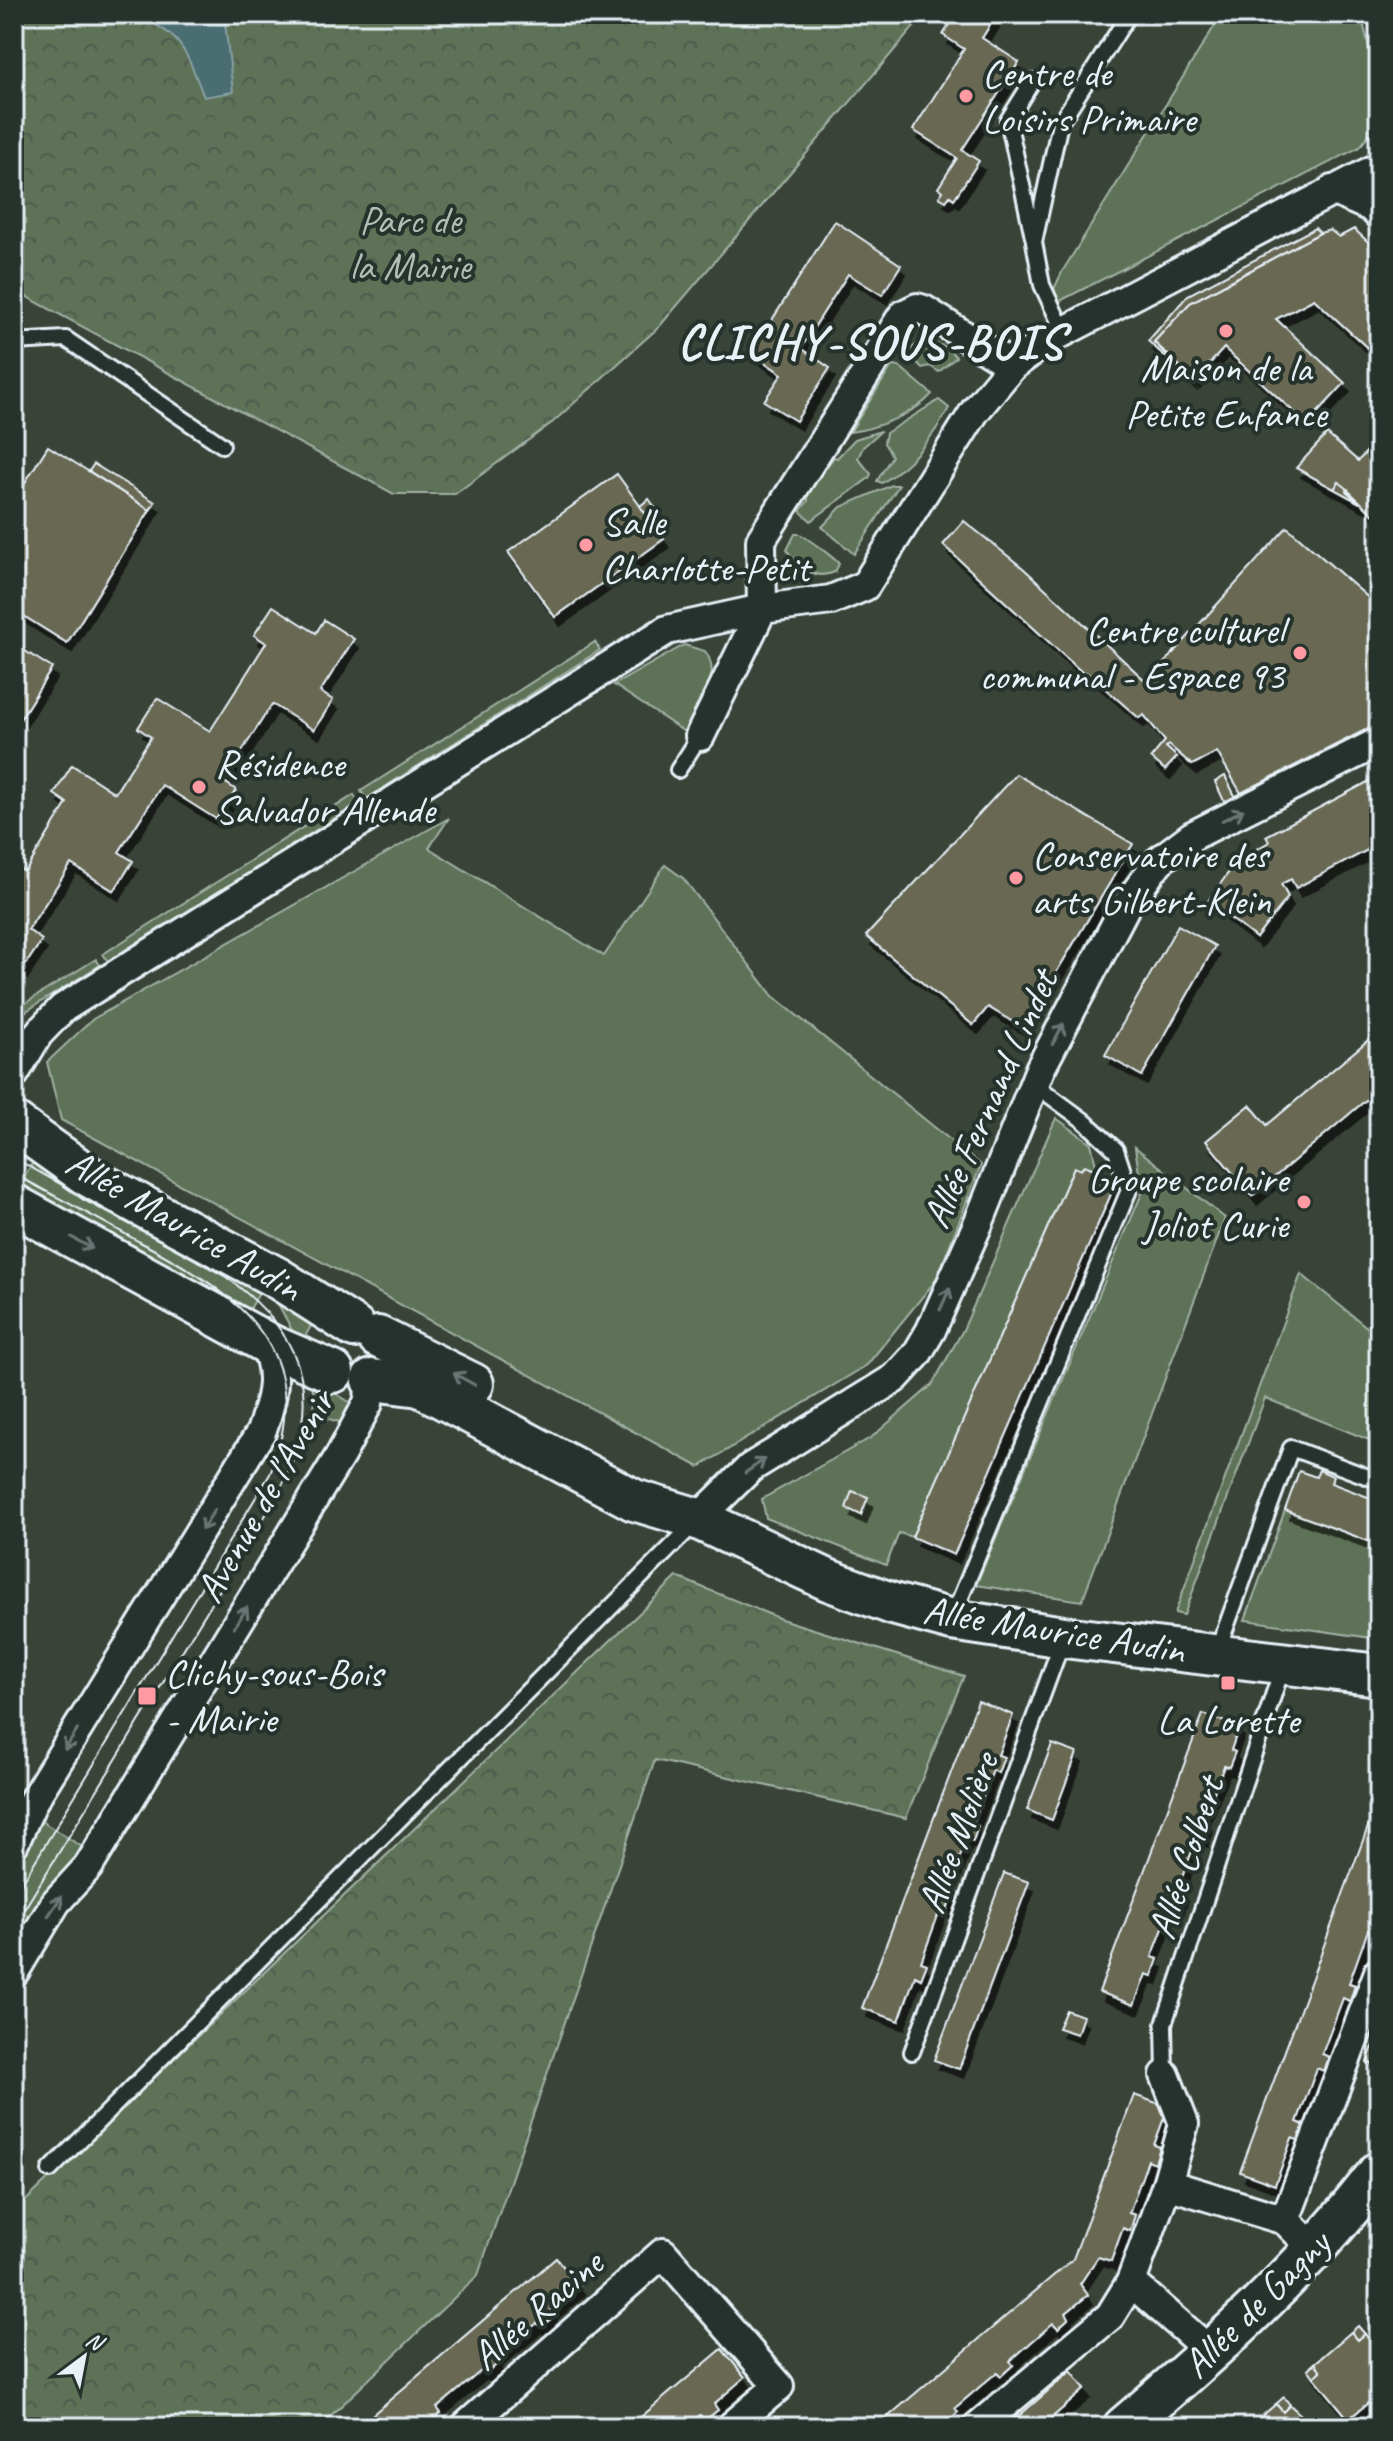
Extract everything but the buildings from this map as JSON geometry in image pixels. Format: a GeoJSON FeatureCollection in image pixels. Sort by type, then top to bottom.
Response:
{"type":"FeatureCollection","features":[{"type":"Feature","properties":{"kind":"street"},"geometry":{"type":"LineString","coordinates":[[14,1074],[38,1034],[63,1008],[667,630],[762,609],[831,600],[865,586],[975,411],[1012,366],[1064,332],[1379,167]]}},
{"type":"Feature","properties":{"kind":"street"},"geometry":{"type":"LineString","coordinates":[[1332,190],[1371,207],[1379,215]]}},
{"type":"Feature","properties":{"kind":"street"},"geometry":{"type":"LineString","coordinates":[[700,736],[762,609],[761,540],[903,315],[917,308],[924,310],[1012,366]]}},
{"type":"Feature","properties":{"kind":"street","name":"Allée Fernand Lindet"},"geometry":{"type":"LineString","coordinates":[[698,1519],[750,1468],[895,1378],[917,1354],[973,1237],[1034,1084],[1125,907],[1159,861],[1192,836],[1379,742]]}},
{"type":"Feature","properties":{"kind":"street","name":"Allée Maurice Audin"},"geometry":{"type":"LineString","coordinates":[[14,1123],[95,1181],[279,1279],[340,1351]]}},
{"type":"Feature","properties":{"kind":"street","name":"Allée Maurice Audin"},"geometry":{"type":"LineString","coordinates":[[14,1205],[262,1341],[433,1362],[645,1478],[698,1519]]}},
{"type":"Feature","properties":{"kind":"street","name":"Avenue de l'Avenir"},"geometry":{"type":"LineString","coordinates":[[14,1843],[33,1801],[261,1432],[274,1389],[271,1355],[262,1341]]}},
{"type":"Feature","properties":{"kind":"street"},"geometry":{"type":"LineString","coordinates":[[274,1389],[340,1351],[383,1345],[384,1364],[372,1380]]}},
{"type":"Feature","properties":{"kind":"street","name":"Allée Maurice Audin"},"geometry":{"type":"LineString","coordinates":[[372,1380],[420,1386],[634,1500],[698,1519],[828,1580],[952,1620],[1064,1637],[1379,1675]]}},
{"type":"Feature","properties":{"kind":"street","name":"Avenue de l'Avenir"},"geometry":{"type":"LineString","coordinates":[[14,1972],[56,1902],[88,1867],[333,1468],[368,1403],[372,1380]]}},
{"type":"Feature","properties":{"kind":"street"},"geometry":{"type":"LineString","coordinates":[[1285,2220],[1379,1972]]}},
{"type":"Feature","properties":{"kind":"street"},"geometry":{"type":"LineString","coordinates":[[977,2427],[1110,2316],[1131,2282],[1167,2184],[1184,2124],[1165,2075]]}},
{"type":"Feature","properties":{"kind":"street","name":"Allée de Gagny"},"geometry":{"type":"LineString","coordinates":[[1124,2427],[1212,2353],[1315,2250],[1379,2172]]}},
{"type":"Feature","properties":{"kind":"street"},"geometry":{"type":"LineString","coordinates":[[1167,2184],[1285,2220],[1315,2250]]}},
{"type":"Feature","properties":{"kind":"street","name":"Allée Racine"},"geometry":{"type":"LineString","coordinates":[[465,2427],[663,2253],[779,2386],[731,2427]]}},
{"type":"Feature","properties":{"kind":"street"},"geometry":{"type":"LineString","coordinates":[[1131,2282],[1212,2353]]}},
{"type":"Feature","properties":{"kind":"lane"},"geometry":{"type":"LineString","coordinates":[[1034,242],[1060,123],[1129,14]]}},
{"type":"Feature","properties":{"kind":"lane"},"geometry":{"type":"LineString","coordinates":[[1032,82],[1008,120],[1042,285],[1064,332]]}},
{"type":"Feature","properties":{"kind":"lane"},"geometry":{"type":"LineString","coordinates":[[14,342],[66,339],[222,445]]}},
{"type":"Feature","properties":{"kind":"lane"},"geometry":{"type":"LineString","coordinates":[[678,770],[700,736]]}},
{"type":"Feature","properties":{"kind":"lane"},"geometry":{"type":"LineString","coordinates":[[952,1620],[1129,1190],[1116,1150],[1083,1120],[1034,1084]]}},
{"type":"Feature","properties":{"kind":"lane"},"geometry":{"type":"LineString","coordinates":[[1216,1654],[1291,1448],[1379,1481]]}},
{"type":"Feature","properties":{"kind":"lane"},"geometry":{"type":"LineString","coordinates":[[50,2170],[540,1674],[698,1519]]}},
{"type":"Feature","properties":{"kind":"lane","name":"Allée Molière"},"geometry":{"type":"LineString","coordinates":[[912,2052],[1064,1637]]}},
{"type":"Feature","properties":{"kind":"lane","name":"Allée Colbert"},"geometry":{"type":"LineString","coordinates":[[1165,2075],[1164,2024],[1283,1664]]}},
{"type":"Feature","properties":{"kind":"green space","name":"Parc de la Mairie"},"geometry":{"type":"Polygon","coordinates":[[[14,14],[925,14],[659,327],[553,422],[455,494],[394,494],[14,290],[14,14]]]}},
{"type":"Feature","properties":{"kind":"green space"},"geometry":{"type":"Polygon","coordinates":[[[1222,14],[1361,14],[1376,85],[1377,103],[1369,135],[1358,148],[1058,302],[1054,289],[1062,272],[1222,14]]]}},
{"type":"Feature","properties":{"kind":"green space"},"geometry":{"type":"Polygon","coordinates":[[[922,340],[947,347],[956,357],[939,372],[930,366],[922,368],[907,352],[922,340]]]}},
{"type":"Feature","properties":{"kind":"green space"},"geometry":{"type":"Polygon","coordinates":[[[892,366],[900,367],[932,394],[916,408],[894,419],[850,432],[892,366]]]}},
{"type":"Feature","properties":{"kind":"green space"},"geometry":{"type":"Polygon","coordinates":[[[939,400],[949,408],[936,430],[893,476],[882,483],[877,481],[892,456],[884,443],[886,433],[939,400]]]}},
{"type":"Feature","properties":{"kind":"green space"},"geometry":{"type":"Polygon","coordinates":[[[881,431],[863,447],[858,458],[871,474],[869,478],[811,521],[800,511],[808,501],[808,492],[834,457],[837,458],[855,439],[881,431]]]}},
{"type":"Feature","properties":{"kind":"green space"},"geometry":{"type":"Polygon","coordinates":[[[892,485],[899,485],[854,554],[822,527],[841,507],[892,485]]]}},
{"type":"Feature","properties":{"kind":"green space"},"geometry":{"type":"Polygon","coordinates":[[[795,534],[804,536],[837,561],[839,564],[835,572],[820,575],[807,571],[796,562],[787,550],[795,534]]]}},
{"type":"Feature","properties":{"kind":"green space"},"geometry":{"type":"Polygon","coordinates":[[[595,642],[600,650],[366,799],[361,791],[595,642]]]}},
{"type":"Feature","properties":{"kind":"green space"},"geometry":{"type":"Polygon","coordinates":[[[684,645],[705,651],[712,671],[707,692],[686,733],[614,685],[684,645]]]}},
{"type":"Feature","properties":{"kind":"green space"},"geometry":{"type":"Polygon","coordinates":[[[354,795],[359,803],[108,961],[103,954],[354,795]]]}},
{"type":"Feature","properties":{"kind":"green space"},"geometry":{"type":"Polygon","coordinates":[[[449,818],[429,848],[604,956],[665,865],[683,878],[773,996],[981,1165],[936,1280],[867,1365],[699,1467],[61,1120],[47,1062],[93,1019],[449,818]]]}},
{"type":"Feature","properties":{"kind":"green space"},"geometry":{"type":"Polygon","coordinates":[[[96,959],[100,965],[23,1013],[16,1009],[96,959]]]}},
{"type":"Feature","properties":{"kind":"green space"},"geometry":{"type":"Polygon","coordinates":[[[1056,1118],[1091,1143],[1097,1170],[1084,1165],[1081,1170],[1074,1167],[912,1537],[899,1533],[886,1565],[766,1518],[762,1499],[872,1437],[932,1385],[963,1330],[1056,1118]]]}},
{"type":"Feature","properties":{"kind":"green space"},"geometry":{"type":"Polygon","coordinates":[[[1135,1147],[1225,1218],[1082,1601],[976,1585],[1142,1193],[1135,1147]]]}},
{"type":"Feature","properties":{"kind":"green space"},"geometry":{"type":"Polygon","coordinates":[[[38,1153],[264,1284],[245,1318],[16,1192],[38,1153]]]}},
{"type":"Feature","properties":{"kind":"green space"},"geometry":{"type":"Polygon","coordinates":[[[1301,1274],[1379,1337],[1379,1444],[1265,1398],[1184,1615],[1175,1613],[1301,1274]]]}},
{"type":"Feature","properties":{"kind":"green space"},"geometry":{"type":"Polygon","coordinates":[[[282,1294],[314,1321],[300,1345],[277,1302],[282,1294]]]}},
{"type":"Feature","properties":{"kind":"green space"},"geometry":{"type":"Polygon","coordinates":[[[312,1379],[351,1403],[346,1424],[315,1415],[312,1379]]]}},
{"type":"Feature","properties":{"kind":"green space"},"geometry":{"type":"Polygon","coordinates":[[[1285,1510],[1379,1545],[1379,1639],[1245,1620],[1285,1510]]]}},
{"type":"Feature","properties":{"kind":"green space"},"geometry":{"type":"Polygon","coordinates":[[[677,1577],[781,1619],[964,1676],[906,1818],[655,1760],[478,2275],[319,2427],[14,2427],[14,2212],[677,1577]]]}},
{"type":"Feature","properties":{"kind":"green space"},"geometry":{"type":"Polygon","coordinates":[[[38,1819],[87,1850],[14,1957],[14,1870],[38,1819]]]}},
{"type":"Feature","properties":{"kind":"water"},"geometry":{"type":"Polygon","coordinates":[[[131,14],[224,14],[233,92],[204,97],[180,44],[161,28],[131,14]]]}},
{"type":"Feature","properties":{"kind":"tram line"},"geometry":{"type":"LineString","coordinates":[[14,1158],[226,1277],[255,1300],[292,1349],[301,1376],[304,1404],[291,1465],[276,1498],[14,1926]]}},
{"type":"Feature","properties":{"kind":"tram line"},"geometry":{"type":"LineString","coordinates":[[14,1174],[174,1261],[237,1305],[260,1330],[276,1359],[284,1392],[282,1430],[270,1474],[14,1896]]}},
{"type":"Feature","properties":{"kind":"place","name":"Centre de Loisirs Primaire"},"geometry":{"type":"Point","coordinates":[966,96]}},
{"type":"Feature","properties":{"kind":"place","name":"Maison de la Petite Enfance"},"geometry":{"type":"Point","coordinates":[1226,331]}},
{"type":"Feature","properties":{"kind":"place","name":"Salle Charlotte-Petit"},"geometry":{"type":"Point","coordinates":[586,545]}},
{"type":"Feature","properties":{"kind":"place","name":"Centre culturel communal - Espace 93"},"geometry":{"type":"Point","coordinates":[1300,653]}},
{"type":"Feature","properties":{"kind":"place","name":"Résidence Salvador Allende"},"geometry":{"type":"Point","coordinates":[199,787]}},
{"type":"Feature","properties":{"kind":"place","name":"Conservatoire des arts Gilbert-Klein"},"geometry":{"type":"Point","coordinates":[1016,878]}},
{"type":"Feature","properties":{"kind":"place","name":"Groupe scolaire Joliot Curie"},"geometry":{"type":"Point","coordinates":[1304,1202]}},
{"type":"Feature","properties":{"kind":"place","name":"La Lorette"},"geometry":{"type":"Point","coordinates":[1228,1683]}},
{"type":"Feature","properties":{"kind":"place","name":"Clichy-sous-Bois - Mairie"},"geometry":{"type":"Point","coordinates":[147,1696]}},
{"type":"Feature","properties":{"kind":"district","name":"CLICHY-SOUS-BOIS"},"geometry":{"type":"Point","coordinates":[871,342]}}]}
